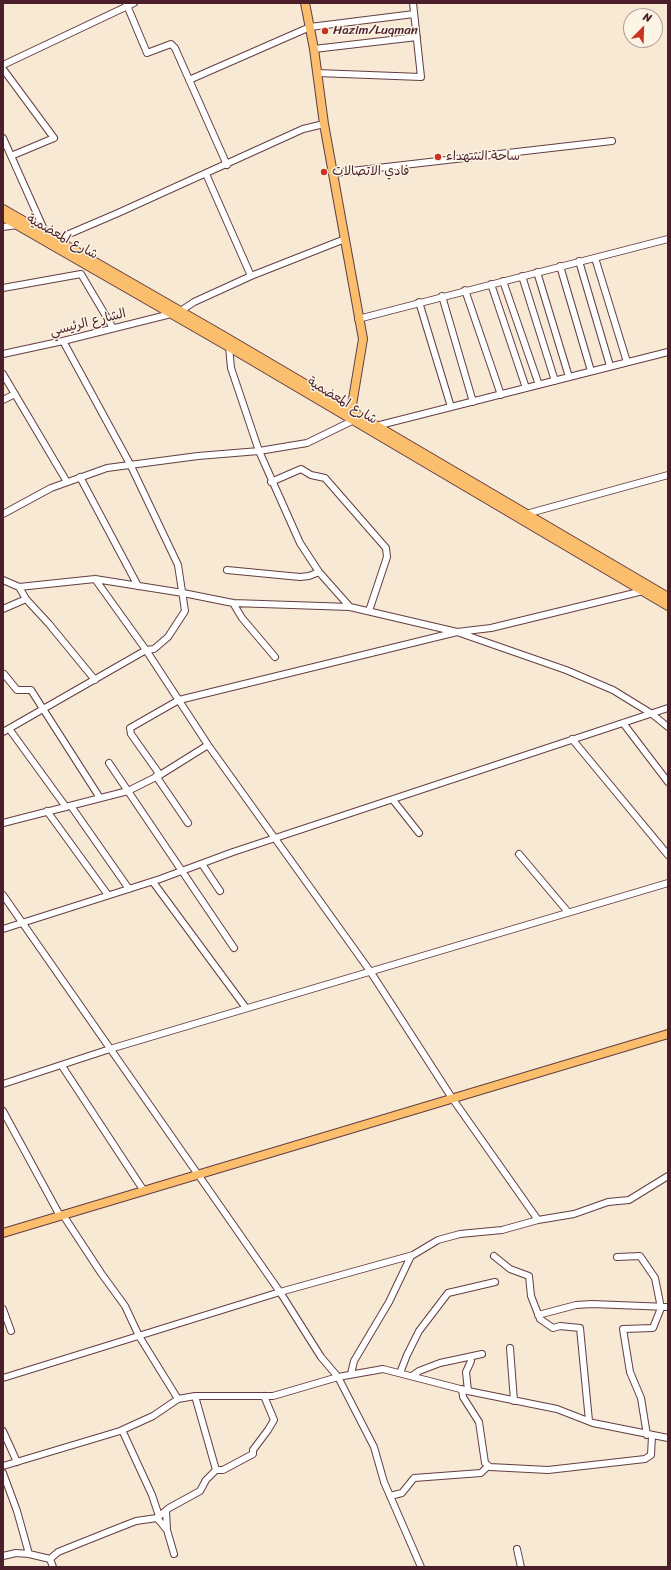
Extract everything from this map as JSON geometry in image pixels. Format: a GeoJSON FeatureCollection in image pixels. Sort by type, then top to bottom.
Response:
{"type":"FeatureCollection","features":[{"type":"Feature","properties":{"kind":"main road"},"geometry":{"type":"LineString","coordinates":[[305,3],[314,49],[324,124],[334,173],[358,319],[363,339],[351,411]]}},
{"type":"Feature","properties":{"kind":"main road","name":"شارع المعضمية"},"geometry":{"type":"LineString","coordinates":[[3,209],[179,312],[220,338],[351,411],[668,597]]}},
{"type":"Feature","properties":{"kind":"main road","name":"شارع المعضمية"},"geometry":{"type":"LineString","coordinates":[[3,217],[168,314],[220,338],[229,347],[352,421],[668,606]]}},
{"type":"Feature","properties":{"kind":"main road"},"geometry":{"type":"LineString","coordinates":[[3,1233],[668,1034]]}},
{"type":"Feature","properties":{"kind":"street"},"geometry":{"type":"LineString","coordinates":[[3,65],[127,4],[134,3]]}},
{"type":"Feature","properties":{"kind":"street"},"geometry":{"type":"LineString","coordinates":[[317,73],[421,77],[413,3]]}},
{"type":"Feature","properties":{"kind":"street"},"geometry":{"type":"LineString","coordinates":[[127,4],[147,53],[171,44],[176,48],[227,165]]}},
{"type":"Feature","properties":{"kind":"street"},"geometry":{"type":"LineString","coordinates":[[189,80],[310,26],[414,14]]}},
{"type":"Feature","properties":{"kind":"street"},"geometry":{"type":"LineString","coordinates":[[314,49],[417,37]]}},
{"type":"Feature","properties":{"kind":"street"},"geometry":{"type":"LineString","coordinates":[[3,69],[54,138],[11,156]]}},
{"type":"Feature","properties":{"kind":"street"},"geometry":{"type":"LineString","coordinates":[[55,240],[227,165],[304,129],[324,124]]}},
{"type":"Feature","properties":{"kind":"street"},"geometry":{"type":"LineString","coordinates":[[3,138],[46,234]]}},
{"type":"Feature","properties":{"kind":"street"},"geometry":{"type":"LineString","coordinates":[[334,173],[612,141]]}},
{"type":"Feature","properties":{"kind":"street"},"geometry":{"type":"LineString","coordinates":[[206,174],[250,276]]}},
{"type":"Feature","properties":{"kind":"street"},"geometry":{"type":"LineString","coordinates":[[3,227],[16,225]]}},
{"type":"Feature","properties":{"kind":"street"},"geometry":{"type":"LineString","coordinates":[[358,319],[465,290],[668,239]]}},
{"type":"Feature","properties":{"kind":"street"},"geometry":{"type":"LineString","coordinates":[[179,312],[194,302],[250,276],[345,240]]}},
{"type":"Feature","properties":{"kind":"street"},"geometry":{"type":"LineString","coordinates":[[595,258],[626,362]]}},
{"type":"Feature","properties":{"kind":"street"},"geometry":{"type":"LineString","coordinates":[[579,261],[610,366]]}},
{"type":"Feature","properties":{"kind":"street"},"geometry":{"type":"LineString","coordinates":[[560,266],[591,372]]}},
{"type":"Feature","properties":{"kind":"street"},"geometry":{"type":"LineString","coordinates":[[537,272],[569,377]]}},
{"type":"Feature","properties":{"kind":"street"},"geometry":{"type":"LineString","coordinates":[[3,288],[81,274],[113,328]]}},
{"type":"Feature","properties":{"kind":"street"},"geometry":{"type":"LineString","coordinates":[[522,276],[555,381]]}},
{"type":"Feature","properties":{"kind":"street"},"geometry":{"type":"LineString","coordinates":[[503,281],[539,385]]}},
{"type":"Feature","properties":{"kind":"street"},"geometry":{"type":"LineString","coordinates":[[491,284],[526,388]]}},
{"type":"Feature","properties":{"kind":"street"},"geometry":{"type":"LineString","coordinates":[[465,290],[501,395]]}},
{"type":"Feature","properties":{"kind":"street"},"geometry":{"type":"LineString","coordinates":[[442,296],[473,402]]}},
{"type":"Feature","properties":{"kind":"street"},"geometry":{"type":"LineString","coordinates":[[419,302],[451,407]]}},
{"type":"Feature","properties":{"kind":"street","name":"الشارع الرئيسي"},"geometry":{"type":"LineString","coordinates":[[3,354],[63,341],[179,312]]}},
{"type":"Feature","properties":{"kind":"street"},"geometry":{"type":"LineString","coordinates":[[3,732],[10,730],[43,709],[146,650],[154,649],[168,637],[185,611],[178,565],[130,464],[63,341]]}},
{"type":"Feature","properties":{"kind":"street"},"geometry":{"type":"LineString","coordinates":[[229,347],[231,368],[271,482],[300,543],[319,572],[350,607]]}},
{"type":"Feature","properties":{"kind":"street"},"geometry":{"type":"LineString","coordinates":[[376,426],[668,352]]}},
{"type":"Feature","properties":{"kind":"street"},"geometry":{"type":"LineString","coordinates":[[3,374],[66,482]]}},
{"type":"Feature","properties":{"kind":"street"},"geometry":{"type":"LineString","coordinates":[[3,400],[15,394]]}},
{"type":"Feature","properties":{"kind":"street"},"geometry":{"type":"LineString","coordinates":[[3,514],[51,488],[80,476],[107,468],[130,464],[259,451],[308,443],[352,421]]}},
{"type":"Feature","properties":{"kind":"street"},"geometry":{"type":"LineString","coordinates":[[271,482],[302,469],[311,474],[325,478],[386,548],[388,556],[369,611]]}},
{"type":"Feature","properties":{"kind":"street"},"geometry":{"type":"LineString","coordinates":[[526,514],[668,475]]}},
{"type":"Feature","properties":{"kind":"street"},"geometry":{"type":"LineString","coordinates":[[80,476],[138,586]]}},
{"type":"Feature","properties":{"kind":"street"},"geometry":{"type":"LineString","coordinates":[[227,570],[300,577],[309,576],[319,572]]}},
{"type":"Feature","properties":{"kind":"street"},"geometry":{"type":"LineString","coordinates":[[95,579],[146,650],[208,745],[370,971],[452,1098],[538,1220]]}},
{"type":"Feature","properties":{"kind":"street"},"geometry":{"type":"LineString","coordinates":[[3,580],[19,587],[95,579],[183,593],[233,603],[350,607],[369,611],[457,632],[566,670],[613,690],[652,714],[668,727]]}},
{"type":"Feature","properties":{"kind":"street"},"geometry":{"type":"LineString","coordinates":[[19,587],[26,599],[49,624],[95,680]]}},
{"type":"Feature","properties":{"kind":"street"},"geometry":{"type":"LineString","coordinates":[[188,823],[131,734],[130,728],[179,700],[457,632],[491,628],[643,591]]}},
{"type":"Feature","properties":{"kind":"street"},"geometry":{"type":"LineString","coordinates":[[3,609],[26,599]]}},
{"type":"Feature","properties":{"kind":"street"},"geometry":{"type":"LineString","coordinates":[[233,603],[242,618],[275,657]]}},
{"type":"Feature","properties":{"kind":"street"},"geometry":{"type":"LineString","coordinates":[[4,674],[17,690],[31,690],[100,798]]}},
{"type":"Feature","properties":{"kind":"street"},"geometry":{"type":"LineString","coordinates":[[3,929],[153,882],[275,838],[668,708]]}},
{"type":"Feature","properties":{"kind":"street"},"geometry":{"type":"LineString","coordinates":[[623,723],[668,782]]}},
{"type":"Feature","properties":{"kind":"street"},"geometry":{"type":"LineString","coordinates":[[10,730],[129,889]]}},
{"type":"Feature","properties":{"kind":"street"},"geometry":{"type":"LineString","coordinates":[[572,739],[668,855]]}},
{"type":"Feature","properties":{"kind":"street"},"geometry":{"type":"LineString","coordinates":[[4,820],[69,807],[128,790],[158,776],[208,745]]}},
{"type":"Feature","properties":{"kind":"street"},"geometry":{"type":"LineString","coordinates":[[109,763],[180,871],[234,948]]}},
{"type":"Feature","properties":{"kind":"street"},"geometry":{"type":"LineString","coordinates":[[393,800],[418,833]]}},
{"type":"Feature","properties":{"kind":"street"},"geometry":{"type":"LineString","coordinates":[[47,811],[108,896]]}},
{"type":"Feature","properties":{"kind":"street"},"geometry":{"type":"LineString","coordinates":[[519,854],[568,912]]}},
{"type":"Feature","properties":{"kind":"street"},"geometry":{"type":"LineString","coordinates":[[202,864],[220,891]]}},
{"type":"Feature","properties":{"kind":"street"},"geometry":{"type":"LineString","coordinates":[[153,882],[246,1008]]}},
{"type":"Feature","properties":{"kind":"street"},"geometry":{"type":"LineString","coordinates":[[3,1084],[62,1066],[110,1049],[668,883]]}},
{"type":"Feature","properties":{"kind":"street"},"geometry":{"type":"LineString","coordinates":[[3,895],[280,1292],[322,1357],[338,1377],[374,1447],[384,1482],[421,1567]]}},
{"type":"Feature","properties":{"kind":"street"},"geometry":{"type":"LineString","coordinates":[[62,1066],[144,1191]]}},
{"type":"Feature","properties":{"kind":"street"},"geometry":{"type":"LineString","coordinates":[[3,1111],[59,1214],[63,1215],[101,1273],[125,1306],[139,1336],[178,1399]]}},
{"type":"Feature","properties":{"kind":"street"},"geometry":{"type":"LineString","coordinates":[[3,1378],[280,1292],[411,1256],[438,1240],[460,1234],[502,1230],[538,1220],[574,1214],[608,1202],[629,1200],[668,1176]]}},
{"type":"Feature","properties":{"kind":"street"},"geometry":{"type":"LineString","coordinates":[[351,1374],[354,1361],[389,1302],[411,1256]]}},
{"type":"Feature","properties":{"kind":"street"},"geometry":{"type":"LineString","coordinates":[[494,1256],[510,1269],[528,1276],[531,1296],[540,1319],[553,1328],[560,1326],[580,1328],[589,1421]]}},
{"type":"Feature","properties":{"kind":"street"},"geometry":{"type":"LineString","coordinates":[[390,1496],[403,1492],[414,1478],[481,1473],[488,1466],[548,1470],[645,1459],[651,1455],[650,1436],[641,1398],[630,1372],[623,1329],[653,1328],[661,1308],[655,1278],[640,1256],[617,1257]]}},
{"type":"Feature","properties":{"kind":"street"},"geometry":{"type":"LineString","coordinates":[[400,1373],[419,1331],[448,1292],[495,1282]]}},
{"type":"Feature","properties":{"kind":"street"},"geometry":{"type":"LineString","coordinates":[[538,1315],[576,1305],[592,1304],[661,1308],[668,1307]]}},
{"type":"Feature","properties":{"kind":"street"},"geometry":{"type":"LineString","coordinates":[[3,1309],[11,1331]]}},
{"type":"Feature","properties":{"kind":"street"},"geometry":{"type":"LineString","coordinates":[[510,1348],[514,1401]]}},
{"type":"Feature","properties":{"kind":"street"},"geometry":{"type":"LineString","coordinates":[[412,1376],[419,1371],[440,1363],[482,1354]]}},
{"type":"Feature","properties":{"kind":"street"},"geometry":{"type":"LineString","coordinates":[[470,1357],[471,1361],[466,1372],[463,1397],[479,1422],[485,1463],[488,1466]]}},
{"type":"Feature","properties":{"kind":"street"},"geometry":{"type":"LineString","coordinates":[[3,1466],[122,1430],[153,1416],[178,1399],[194,1396],[273,1396],[338,1377],[383,1368],[465,1390],[557,1409],[589,1421],[650,1436],[668,1438]]}},
{"type":"Feature","properties":{"kind":"street"},"geometry":{"type":"LineString","coordinates":[[194,1396],[216,1470]]}},
{"type":"Feature","properties":{"kind":"street"},"geometry":{"type":"LineString","coordinates":[[50,1559],[58,1552],[136,1521],[158,1517],[200,1491],[206,1480],[216,1470],[222,1470],[253,1454],[253,1450],[274,1420],[264,1396]]}},
{"type":"Feature","properties":{"kind":"street"},"geometry":{"type":"LineString","coordinates":[[122,1430],[152,1495],[158,1517],[167,1530]]}},
{"type":"Feature","properties":{"kind":"street"},"geometry":{"type":"LineString","coordinates":[[3,1431],[17,1462]]}},
{"type":"Feature","properties":{"kind":"street"},"geometry":{"type":"LineString","coordinates":[[3,1473],[17,1511],[29,1554]]}},
{"type":"Feature","properties":{"kind":"street"},"geometry":{"type":"LineString","coordinates":[[166,1511],[167,1530],[174,1554]]}},
{"type":"Feature","properties":{"kind":"street"},"geometry":{"type":"LineString","coordinates":[[517,1548],[521,1567]]}},
{"type":"Feature","properties":{"kind":"street"},"geometry":{"type":"LineString","coordinates":[[3,1556],[16,1553],[29,1554],[50,1559]]}},
{"type":"Feature","properties":{"kind":"street"},"geometry":{"type":"LineString","coordinates":[[50,1559],[53,1567]]}},
{"type":"Feature","properties":{"kind":"place","name":"Hazim/Luqman"},"geometry":{"type":"Point","coordinates":[325,31]}},
{"type":"Feature","properties":{"kind":"place","name":"ساحة الشهداء"},"geometry":{"type":"Point","coordinates":[438,157]}},
{"type":"Feature","properties":{"kind":"place","name":"فادي الاتصالات"},"geometry":{"type":"Point","coordinates":[324,172]}}]}
